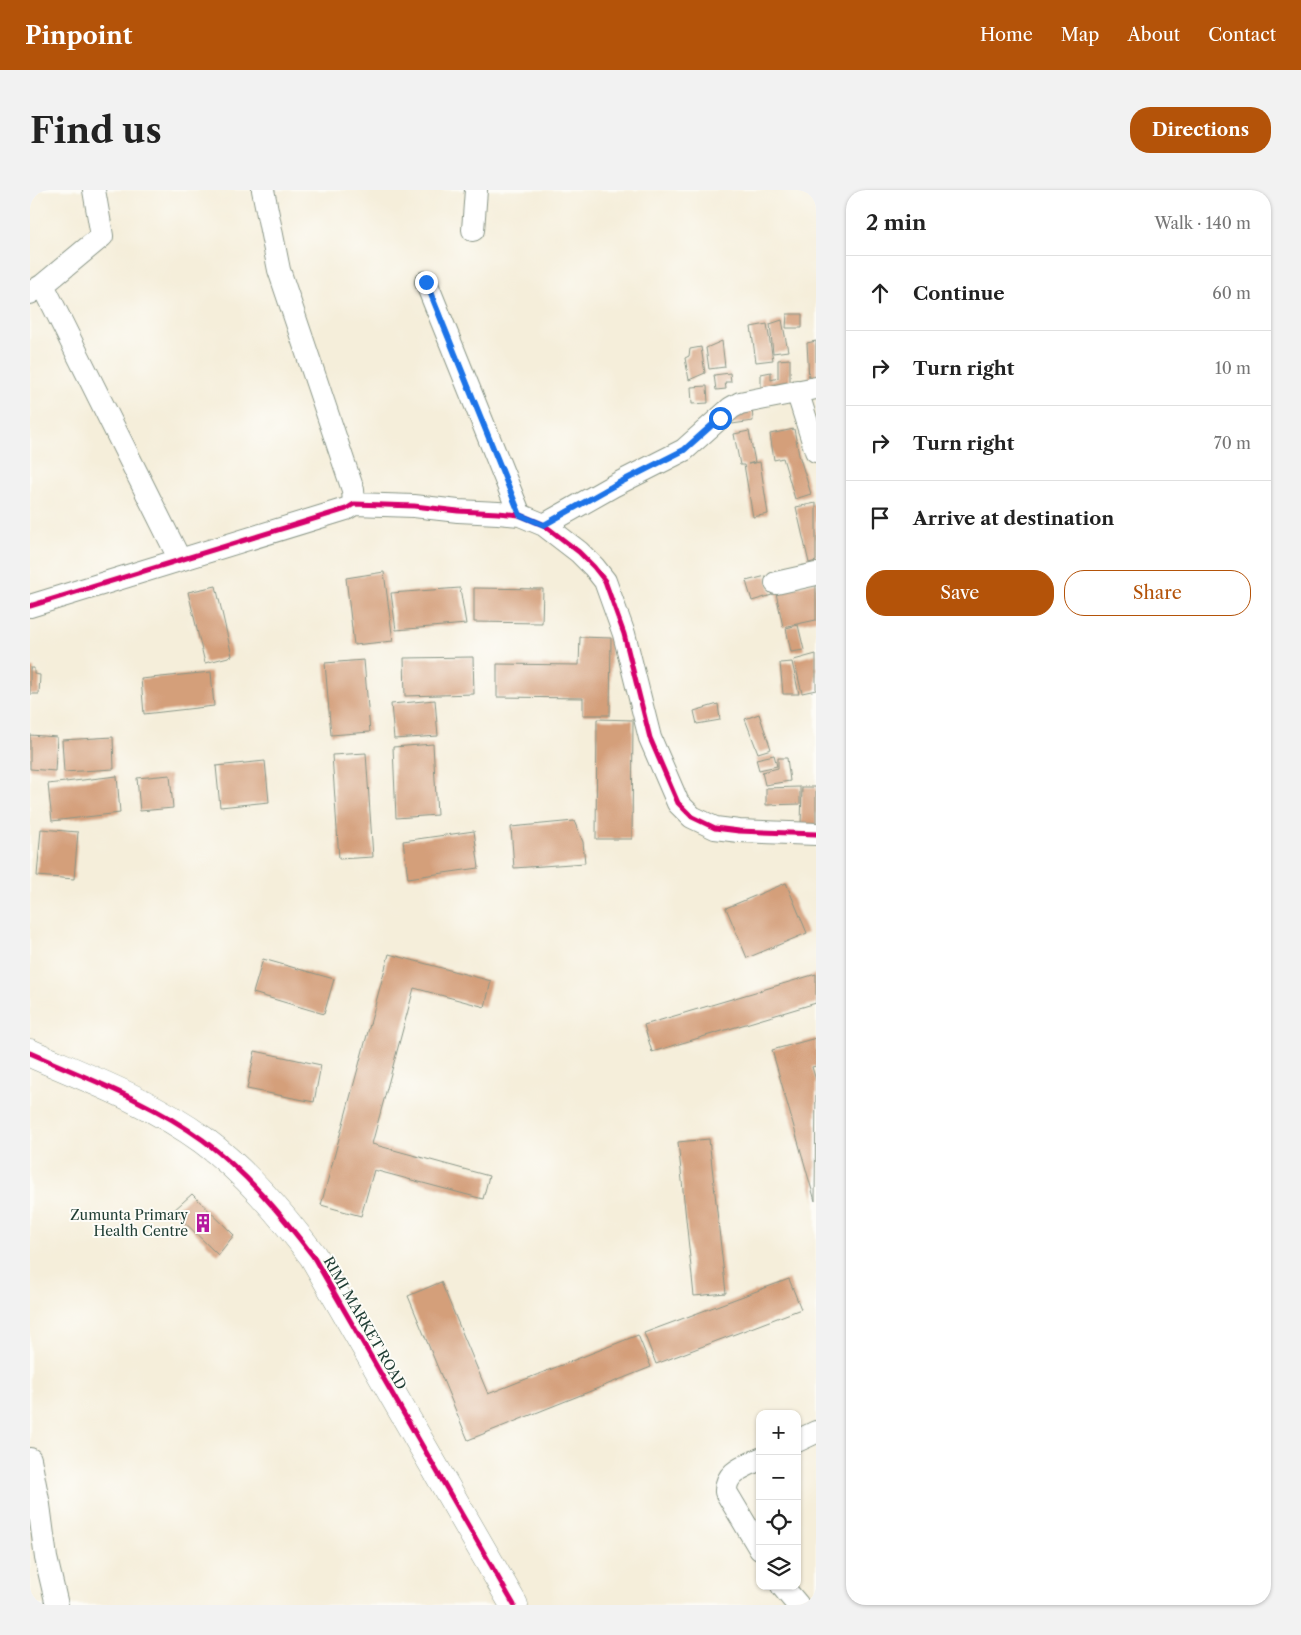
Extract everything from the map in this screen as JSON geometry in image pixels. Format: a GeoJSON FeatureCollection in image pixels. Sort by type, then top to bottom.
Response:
{"type":"FeatureCollection","features":[{"type":"Feature","properties":{"kind":"street"},"geometry":{"type":"LineString","coordinates":[[94,190],[102,236],[36,290],[180,560]]}},
{"type":"Feature","properties":{"kind":"street"},"geometry":{"type":"LineString","coordinates":[[263,190],[279,270],[353,490],[354,504]]}},
{"type":"Feature","properties":{"kind":"street"},"geometry":{"type":"LineString","coordinates":[[472,230],[476,190]]}},
{"type":"Feature","properties":{"kind":"street"},"geometry":{"type":"LineString","coordinates":[[426,282],[520,515]]}},
{"type":"Feature","properties":{"kind":"street"},"geometry":{"type":"LineString","coordinates":[[544,525],[613,486],[684,450],[731,408],[740,403],[807,389],[816,451]]}},
{"type":"Feature","properties":{"kind":"street"},"geometry":{"type":"LineString","coordinates":[[32,598],[180,560],[346,509],[354,504],[414,506],[520,515],[544,525],[579,552],[605,581],[624,634],[650,738],[678,803],[692,817],[715,828],[740,831],[816,834]]}},
{"type":"Feature","properties":{"kind":"street"},"geometry":{"type":"LineString","coordinates":[[776,584],[816,574]]}},
{"type":"Feature","properties":{"kind":"street","name":"RIMI MARKET ROAD"},"geometry":{"type":"LineString","coordinates":[[30,1053],[130,1097],[169,1118],[203,1140],[233,1166],[285,1220],[313,1256],[514,1605]]}},
{"type":"Feature","properties":{"kind":"street"},"geometry":{"type":"LineString","coordinates":[[801,1439],[816,1432]]}},
{"type":"Feature","properties":{"kind":"street"},"geometry":{"type":"LineString","coordinates":[[30,1458],[46,1558],[57,1605]]}},
{"type":"Feature","properties":{"kind":"street"},"geometry":{"type":"LineString","coordinates":[[756,1461],[735,1472],[728,1478],[726,1492],[758,1545]]}},
{"type":"Feature","properties":{"kind":"street"},"geometry":{"type":"LineString","coordinates":[[785,1590],[798,1605]]}},
{"type":"Feature","properties":{"kind":"building"},"geometry":{"type":"Polygon","coordinates":[[[787,314],[802,314],[802,328],[786,328],[787,314]]]}},
{"type":"Feature","properties":{"kind":"building"},"geometry":{"type":"Polygon","coordinates":[[[782,320],[788,351],[773,353],[770,324],[782,320]]]}},
{"type":"Feature","properties":{"kind":"building"},"geometry":{"type":"Polygon","coordinates":[[[767,324],[773,360],[756,362],[751,327],[767,324]]]}},
{"type":"Feature","properties":{"kind":"building"},"geometry":{"type":"Polygon","coordinates":[[[722,341],[725,367],[709,369],[706,348],[722,341]]]}},
{"type":"Feature","properties":{"kind":"building"},"geometry":{"type":"Polygon","coordinates":[[[816,341],[816,380],[809,380],[807,343],[816,341]]]}},
{"type":"Feature","properties":{"kind":"building"},"geometry":{"type":"Polygon","coordinates":[[[701,347],[705,373],[689,380],[685,358],[689,356],[690,349],[701,347]]]}},
{"type":"Feature","properties":{"kind":"building"},"geometry":{"type":"Polygon","coordinates":[[[790,359],[790,389],[761,395],[761,374],[771,372],[771,380],[778,378],[778,360],[790,359]]]}},
{"type":"Feature","properties":{"kind":"building"},"geometry":{"type":"Polygon","coordinates":[[[730,373],[731,382],[725,382],[726,389],[716,390],[714,375],[730,373]]]}},
{"type":"Feature","properties":{"kind":"building"},"geometry":{"type":"Polygon","coordinates":[[[707,386],[708,403],[692,404],[691,387],[707,386]]]}},
{"type":"Feature","properties":{"kind":"building"},"geometry":{"type":"Polygon","coordinates":[[[752,406],[753,421],[732,424],[731,410],[752,406]]]}},
{"type":"Feature","properties":{"kind":"building"},"geometry":{"type":"Polygon","coordinates":[[[794,429],[799,455],[811,494],[795,499],[783,458],[774,460],[770,434],[794,429]]]}},
{"type":"Feature","properties":{"kind":"building"},"geometry":{"type":"Polygon","coordinates":[[[749,431],[755,462],[748,464],[760,462],[768,514],[753,517],[744,465],[740,465],[734,434],[749,431]]]}},
{"type":"Feature","properties":{"kind":"building"},"geometry":{"type":"Polygon","coordinates":[[[816,503],[816,561],[809,563],[796,507],[816,503]]]}},
{"type":"Feature","properties":{"kind":"building"},"geometry":{"type":"Polygon","coordinates":[[[384,572],[393,641],[354,645],[346,578],[384,572]]]}},
{"type":"Feature","properties":{"kind":"building"},"geometry":{"type":"Polygon","coordinates":[[[766,576],[772,595],[752,601],[746,581],[766,576]]]}},
{"type":"Feature","properties":{"kind":"building"},"geometry":{"type":"Polygon","coordinates":[[[816,582],[816,620],[783,627],[776,593],[816,582]]]}},
{"type":"Feature","properties":{"kind":"building"},"geometry":{"type":"Polygon","coordinates":[[[216,586],[232,656],[205,663],[188,592],[216,586]]]}},
{"type":"Feature","properties":{"kind":"building"},"geometry":{"type":"Polygon","coordinates":[[[460,588],[466,624],[396,630],[391,593],[460,588]]]}},
{"type":"Feature","properties":{"kind":"building"},"geometry":{"type":"Polygon","coordinates":[[[474,588],[543,589],[542,623],[474,622],[474,588]]]}},
{"type":"Feature","properties":{"kind":"building"},"geometry":{"type":"Polygon","coordinates":[[[798,625],[804,650],[791,652],[786,628],[798,625]]]}},
{"type":"Feature","properties":{"kind":"building"},"geometry":{"type":"Polygon","coordinates":[[[580,637],[611,638],[610,715],[583,715],[583,698],[497,697],[497,664],[579,665],[580,637]]]}},
{"type":"Feature","properties":{"kind":"building"},"geometry":{"type":"Polygon","coordinates":[[[816,654],[816,690],[802,693],[794,660],[816,654]]]}},
{"type":"Feature","properties":{"kind":"building"},"geometry":{"type":"Polygon","coordinates":[[[473,657],[474,694],[405,696],[404,658],[473,657]]]}},
{"type":"Feature","properties":{"kind":"building"},"geometry":{"type":"Polygon","coordinates":[[[364,660],[370,732],[331,735],[325,663],[364,660]]]}},
{"type":"Feature","properties":{"kind":"building"},"geometry":{"type":"Polygon","coordinates":[[[792,662],[799,694],[783,694],[780,663],[792,662]]]}},
{"type":"Feature","properties":{"kind":"building"},"geometry":{"type":"Polygon","coordinates":[[[30,668],[34,668],[34,674],[40,675],[39,694],[30,694],[30,668]]]}},
{"type":"Feature","properties":{"kind":"building"},"geometry":{"type":"Polygon","coordinates":[[[211,672],[214,706],[144,714],[141,679],[211,672]]]}},
{"type":"Feature","properties":{"kind":"building"},"geometry":{"type":"Polygon","coordinates":[[[435,700],[438,736],[394,739],[391,704],[435,700]]]}},
{"type":"Feature","properties":{"kind":"building"},"geometry":{"type":"Polygon","coordinates":[[[718,704],[720,720],[697,724],[694,711],[718,704]]]}},
{"type":"Feature","properties":{"kind":"building"},"geometry":{"type":"Polygon","coordinates":[[[759,714],[771,749],[758,753],[745,719],[759,714]]]}},
{"type":"Feature","properties":{"kind":"building"},"geometry":{"type":"Polygon","coordinates":[[[597,719],[633,720],[632,839],[596,839],[597,719]]]}},
{"type":"Feature","properties":{"kind":"building"},"geometry":{"type":"Polygon","coordinates":[[[30,735],[57,737],[55,771],[30,769],[30,735]]]}},
{"type":"Feature","properties":{"kind":"building"},"geometry":{"type":"Polygon","coordinates":[[[113,737],[114,769],[64,772],[62,740],[113,737]]]}},
{"type":"Feature","properties":{"kind":"building"},"geometry":{"type":"Polygon","coordinates":[[[433,744],[437,815],[396,818],[393,747],[433,744]]]}},
{"type":"Feature","properties":{"kind":"building"},"geometry":{"type":"Polygon","coordinates":[[[366,753],[373,857],[339,859],[332,755],[366,753]]]}},
{"type":"Feature","properties":{"kind":"building"},"geometry":{"type":"Polygon","coordinates":[[[774,755],[777,766],[759,770],[756,759],[774,755]]]}},
{"type":"Feature","properties":{"kind":"building"},"geometry":{"type":"Polygon","coordinates":[[[778,758],[787,758],[790,781],[765,785],[762,772],[778,768],[778,758]]]}},
{"type":"Feature","properties":{"kind":"building"},"geometry":{"type":"Polygon","coordinates":[[[265,761],[269,802],[220,807],[216,766],[265,761]]]}},
{"type":"Feature","properties":{"kind":"building"},"geometry":{"type":"Polygon","coordinates":[[[170,775],[173,808],[140,811],[137,778],[170,775]]]}},
{"type":"Feature","properties":{"kind":"building"},"geometry":{"type":"Polygon","coordinates":[[[117,776],[120,813],[52,821],[48,784],[117,776]]]}},
{"type":"Feature","properties":{"kind":"building"},"geometry":{"type":"Polygon","coordinates":[[[800,787],[800,804],[766,805],[766,788],[800,787]]]}},
{"type":"Feature","properties":{"kind":"building"},"geometry":{"type":"Polygon","coordinates":[[[802,787],[816,787],[816,825],[801,825],[802,787]]]}},
{"type":"Feature","properties":{"kind":"building"},"geometry":{"type":"Polygon","coordinates":[[[574,821],[583,842],[585,863],[514,868],[511,827],[574,821]]]}},
{"type":"Feature","properties":{"kind":"building"},"geometry":{"type":"Polygon","coordinates":[[[41,829],[78,832],[74,879],[37,876],[41,829]]]}},
{"type":"Feature","properties":{"kind":"building"},"geometry":{"type":"Polygon","coordinates":[[[474,831],[479,868],[408,878],[403,841],[474,831]]]}},
{"type":"Feature","properties":{"kind":"building"},"geometry":{"type":"Polygon","coordinates":[[[786,883],[807,933],[747,958],[726,908],[786,883]]]}},
{"type":"Feature","properties":{"kind":"building"},"geometry":{"type":"Polygon","coordinates":[[[389,954],[491,981],[485,1007],[414,988],[372,1144],[489,1176],[483,1199],[374,1170],[361,1216],[321,1205],[389,954]]]}},
{"type":"Feature","properties":{"kind":"building"},"geometry":{"type":"Polygon","coordinates":[[[263,959],[334,979],[324,1014],[253,993],[263,959]]]}},
{"type":"Feature","properties":{"kind":"building"},"geometry":{"type":"Polygon","coordinates":[[[816,974],[816,1003],[652,1052],[644,1025],[816,974]]]}},
{"type":"Feature","properties":{"kind":"building"},"geometry":{"type":"Polygon","coordinates":[[[816,1038],[816,1066],[812,1067],[816,1080],[815,1201],[772,1050],[816,1038]]]}},
{"type":"Feature","properties":{"kind":"building"},"geometry":{"type":"Polygon","coordinates":[[[255,1051],[321,1065],[314,1102],[247,1089],[255,1051]]]}},
{"type":"Feature","properties":{"kind":"building"},"geometry":{"type":"Polygon","coordinates":[[[709,1139],[726,1293],[694,1296],[678,1142],[709,1139]]]}},
{"type":"Feature","properties":{"kind":"building","name":"Zumunta Primary Health Centre"},"geometry":{"type":"Polygon","coordinates":[[[192,1194],[234,1235],[218,1255],[173,1211],[192,1194]]]}},
{"type":"Feature","properties":{"kind":"building"},"geometry":{"type":"Polygon","coordinates":[[[789,1279],[801,1309],[656,1364],[644,1333],[789,1279]]]}},
{"type":"Feature","properties":{"kind":"building"},"geometry":{"type":"Polygon","coordinates":[[[441,1282],[488,1394],[638,1335],[651,1367],[468,1440],[408,1296],[441,1282]]]}},
{"type":"Feature","properties":{"kind":"cycle path"},"geometry":{"type":"LineString","coordinates":[[30,606],[346,509],[354,504],[414,506],[520,515],[544,525],[579,552],[605,581],[624,634],[650,738],[678,803],[692,817],[715,828],[739,831],[816,834]]}},
{"type":"Feature","properties":{"kind":"cycle path"},"geometry":{"type":"LineString","coordinates":[[30,1053],[119,1092],[183,1126],[219,1152],[275,1209],[313,1256],[514,1605]]}},
{"type":"Feature","properties":{"kind":"place","name":"Zumunta Primary Health Centre"},"geometry":{"type":"Point","coordinates":[203,1223]}},
{"type":"Feature","properties":{"kind":"route"},"geometry":{"type":"LineString","coordinates":[[426,282],[520,515],[544,525],[613,486],[684,450],[720,418]]}}]}
